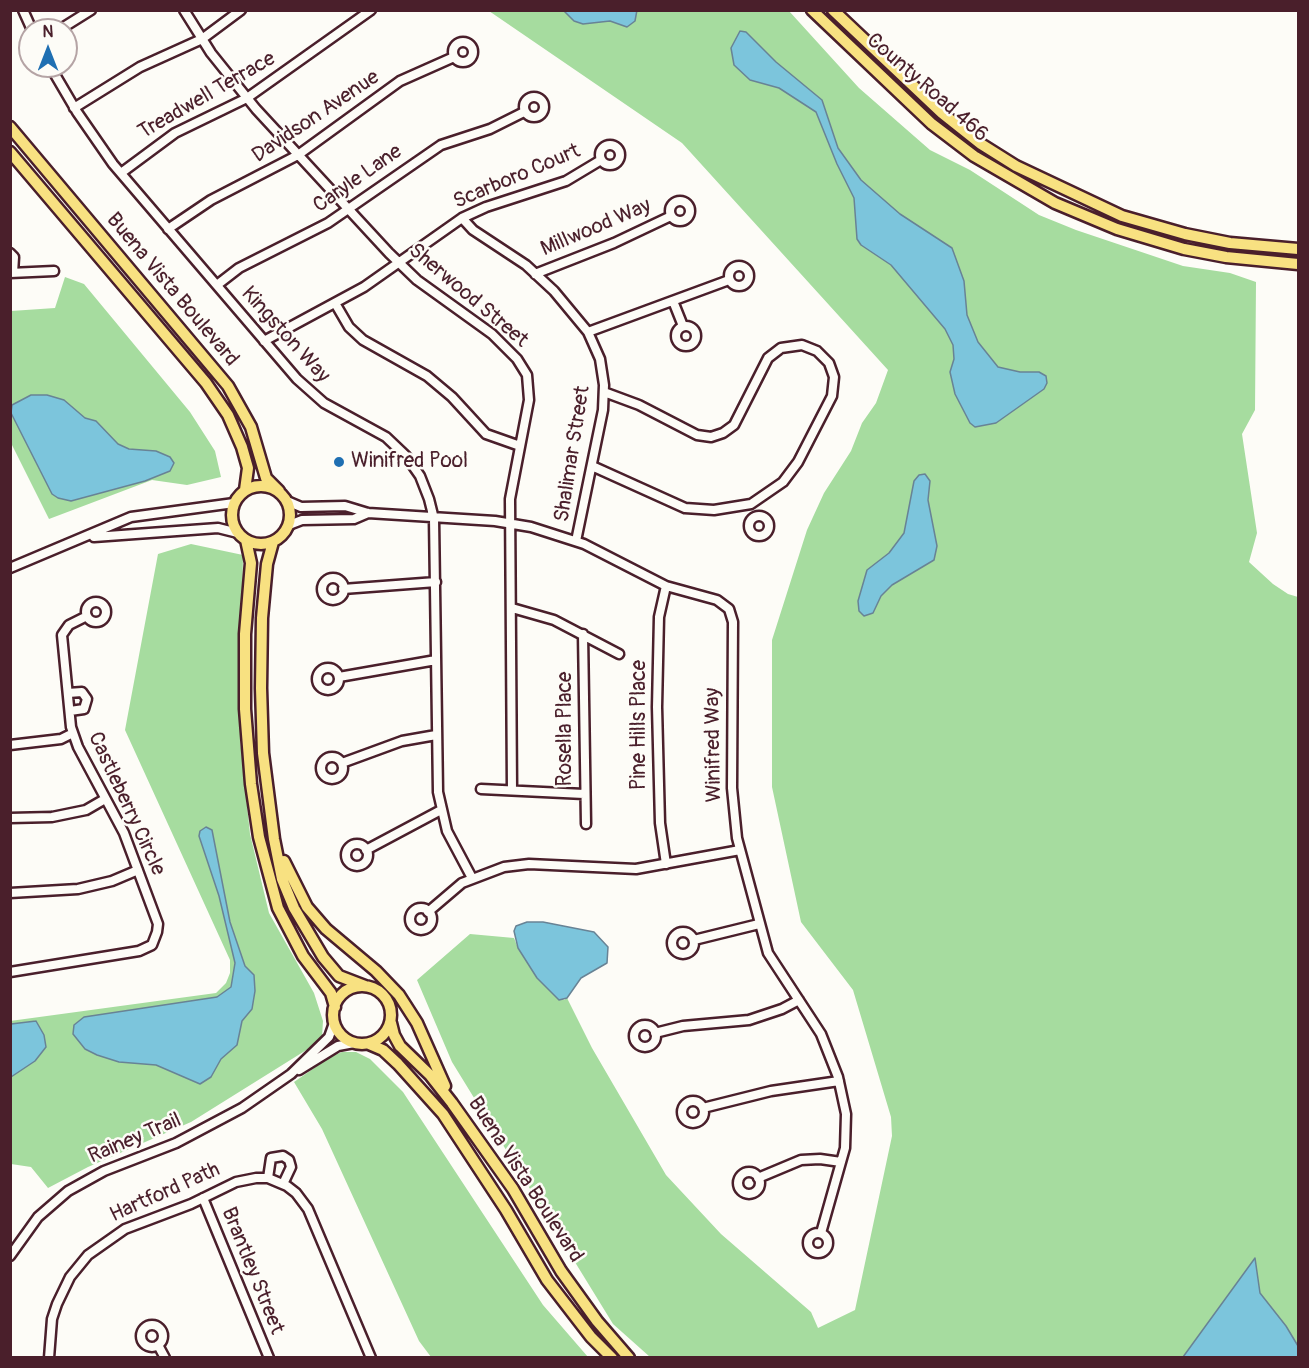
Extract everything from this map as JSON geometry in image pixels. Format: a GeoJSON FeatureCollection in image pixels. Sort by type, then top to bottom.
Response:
{"type":"FeatureCollection","features":[{"type":"Feature","properties":{"kind":"main road","name":"County Road 466"},"geometry":{"type":"LineString","coordinates":[[812,10],[899,96],[974,156],[1055,203],[1117,229],[1164,243],[1226,257],[1299,264]]}},
{"type":"Feature","properties":{"kind":"main road","name":"County Road 466"},"geometry":{"type":"LineString","coordinates":[[833,10],[907,83],[981,144],[1065,191],[1122,216],[1185,234],[1230,243],[1299,249]]}},
{"type":"Feature","properties":{"kind":"main road","name":"Buena Vista Boulevard"},"geometry":{"type":"LineString","coordinates":[[10,127],[228,386],[251,427],[266,478],[288,501]]}},
{"type":"Feature","properties":{"kind":"main road","name":"Buena Vista Boulevard"},"geometry":{"type":"LineString","coordinates":[[10,152],[206,383],[228,415],[242,447],[248,468],[245,490]]}},
{"type":"Feature","properties":{"kind":"main road"},"geometry":{"type":"LineString","coordinates":[[1164,243],[1176,243],[1185,234]]}},
{"type":"Feature","properties":{"kind":"main road"},"geometry":{"type":"LineString","coordinates":[[273,542],[267,564],[262,618],[261,688],[263,753],[274,839],[282,879],[323,957],[339,976],[383,995],[389,1003],[391,1023],[386,1032],[369,1044],[354,1043],[338,1032],[334,1023],[334,1007],[327,985],[303,956],[283,918],[271,888],[259,837],[246,728],[244,652],[251,563],[242,537],[232,519],[234,503],[245,490],[262,485],[279,491]]}},
{"type":"Feature","properties":{"kind":"main road"},"geometry":{"type":"LineString","coordinates":[[242,537],[255,544],[273,542],[280,538],[289,525],[288,501]]}},
{"type":"Feature","properties":{"kind":"main road"},"geometry":{"type":"LineString","coordinates":[[274,839],[291,880],[307,907],[326,929],[376,971],[399,995],[417,1023],[452,1103]]}},
{"type":"Feature","properties":{"kind":"main road"},"geometry":{"type":"LineString","coordinates":[[334,1007],[350,989],[365,986]]}},
{"type":"Feature","properties":{"kind":"main road","name":"Buena Vista Boulevard"},"geometry":{"type":"LineString","coordinates":[[391,1023],[393,1035],[400,1046],[430,1075],[452,1103],[513,1189],[561,1271],[597,1321],[629,1358]]}},
{"type":"Feature","properties":{"kind":"main road","name":"Buena Vista Boulevard"},"geometry":{"type":"LineString","coordinates":[[369,1044],[382,1050],[398,1064],[443,1114],[506,1210],[547,1280],[591,1336],[612,1358]]}},
{"type":"Feature","properties":{"kind":"street"},"geometry":{"type":"LineString","coordinates":[[78,18],[91,10]]}},
{"type":"Feature","properties":{"kind":"street","name":"Sherwood Street"},"geometry":{"type":"LineString","coordinates":[[184,10],[202,39],[247,98],[399,263],[429,289],[492,334],[523,367],[530,391],[511,492],[510,523],[512,790]]}},
{"type":"Feature","properties":{"kind":"street"},"geometry":{"type":"LineString","coordinates":[[74,108],[140,67],[202,39],[242,10]]}},
{"type":"Feature","properties":{"kind":"street","name":"Treadwell Terrace"},"geometry":{"type":"LineString","coordinates":[[121,172],[169,137],[247,98],[371,10]]}},
{"type":"Feature","properties":{"kind":"street","name":"Davidson Avenue"},"geometry":{"type":"LineString","coordinates":[[168,229],[211,200],[298,154],[400,81],[454,57]]}},
{"type":"Feature","properties":{"kind":"street","name":"Kingston Way"},"geometry":{"type":"LineString","coordinates":[[57,78],[74,108],[121,172],[309,392],[335,410],[374,429],[397,447],[420,476],[434,519],[436,735],[441,810],[455,849],[472,878]]}},
{"type":"Feature","properties":{"kind":"street","name":"Caryle Lane"},"geometry":{"type":"LineString","coordinates":[[217,285],[239,268],[305,236],[349,209],[441,145],[490,129],[524,112]]}},
{"type":"Feature","properties":{"kind":"street","name":"Scarboro Court"},"geometry":{"type":"LineString","coordinates":[[264,340],[335,303],[399,263],[462,218],[486,207],[558,184],[601,160]]}},
{"type":"Feature","properties":{"kind":"street","name":"Millwood Way"},"geometry":{"type":"LineString","coordinates":[[535,274],[614,243],[671,216]]}},
{"type":"Feature","properties":{"kind":"street","name":"Shalimar Street"},"geometry":{"type":"LineString","coordinates":[[462,218],[473,230],[535,274],[568,306],[588,332],[600,359],[604,392],[592,466],[576,541]]}},
{"type":"Feature","properties":{"kind":"street"},"geometry":{"type":"LineString","coordinates":[[10,253],[14,257],[12,273],[54,271]]}},
{"type":"Feature","properties":{"kind":"street"},"geometry":{"type":"LineString","coordinates":[[588,332],[729,280]]}},
{"type":"Feature","properties":{"kind":"street"},"geometry":{"type":"LineString","coordinates":[[673,301],[683,326]]}},
{"type":"Feature","properties":{"kind":"street"},"geometry":{"type":"LineString","coordinates":[[335,303],[349,327],[363,340],[427,376],[486,434],[520,446]]}},
{"type":"Feature","properties":{"kind":"street"},"geometry":{"type":"LineString","coordinates":[[592,466],[685,508],[714,510],[750,504],[772,491],[791,472],[832,396],[834,384],[832,370],[817,351],[795,345],[774,352],[764,365],[734,425],[717,436],[698,435],[639,405],[604,392]]}},
{"type":"Feature","properties":{"kind":"street"},"geometry":{"type":"LineString","coordinates":[[288,501],[301,507],[345,506],[368,513]]}},
{"type":"Feature","properties":{"kind":"street"},"geometry":{"type":"LineString","coordinates":[[10,568],[75,539],[146,513],[234,503]]}},
{"type":"Feature","properties":{"kind":"street"},"geometry":{"type":"LineString","coordinates":[[750,504],[755,516]]}},
{"type":"Feature","properties":{"kind":"street"},"geometry":{"type":"LineString","coordinates":[[289,525],[302,520],[354,519],[368,513]]}},
{"type":"Feature","properties":{"kind":"street","name":"Winifred Way"},"geometry":{"type":"LineString","coordinates":[[368,513],[510,523],[548,531],[576,541],[666,586],[717,600],[729,609],[732,615],[732,788],[734,822],[740,850],[768,953],[821,1034],[839,1081],[847,1126],[841,1161],[820,1233]]}},
{"type":"Feature","properties":{"kind":"street"},"geometry":{"type":"LineString","coordinates":[[75,539],[218,528],[242,537]]}},
{"type":"Feature","properties":{"kind":"street"},"geometry":{"type":"LineString","coordinates":[[343,589],[436,582]]}},
{"type":"Feature","properties":{"kind":"street","name":"Pine Hills Place"},"geometry":{"type":"LineString","coordinates":[[666,586],[659,617],[657,707],[658,794],[666,864]]}},
{"type":"Feature","properties":{"kind":"street"},"geometry":{"type":"LineString","coordinates":[[512,608],[538,614],[583,634],[619,654]]}},
{"type":"Feature","properties":{"kind":"street","name":"Castleberry Circle"},"geometry":{"type":"LineString","coordinates":[[10,972],[139,951],[152,945],[159,924],[124,833],[74,733],[62,635],[69,624],[87,616]]}},
{"type":"Feature","properties":{"kind":"street","name":"Rosella Place"},"geometry":{"type":"LineString","coordinates":[[583,634],[586,824]]}},
{"type":"Feature","properties":{"kind":"street"},"geometry":{"type":"LineString","coordinates":[[339,677],[436,660]]}},
{"type":"Feature","properties":{"kind":"street","name":"Castleberry Circle"},"geometry":{"type":"LineString","coordinates":[[68,693],[82,692],[87,699],[84,710],[70,711]]}},
{"type":"Feature","properties":{"kind":"street"},"geometry":{"type":"LineString","coordinates":[[10,745],[61,739],[74,733]]}},
{"type":"Feature","properties":{"kind":"street"},"geometry":{"type":"LineString","coordinates":[[342,763],[402,741],[436,735]]}},
{"type":"Feature","properties":{"kind":"street"},"geometry":{"type":"LineString","coordinates":[[480,789],[584,794]]}},
{"type":"Feature","properties":{"kind":"street"},"geometry":{"type":"LineString","coordinates":[[10,818],[52,817],[86,810],[105,798]]}},
{"type":"Feature","properties":{"kind":"street"},"geometry":{"type":"LineString","coordinates":[[366,850],[441,810]]}},
{"type":"Feature","properties":{"kind":"street"},"geometry":{"type":"LineString","coordinates":[[428,912],[451,891],[472,878],[516,865],[625,869],[740,850]]}},
{"type":"Feature","properties":{"kind":"street"},"geometry":{"type":"LineString","coordinates":[[10,893],[78,889],[112,881],[138,870]]}},
{"type":"Feature","properties":{"kind":"street"},"geometry":{"type":"LineString","coordinates":[[694,940],[759,924]]}},
{"type":"Feature","properties":{"kind":"street"},"geometry":{"type":"LineString","coordinates":[[655,1033],[683,1026],[749,1020],[782,1009],[799,1000]]}},
{"type":"Feature","properties":{"kind":"street","name":"Rainey Trail"},"geometry":{"type":"LineString","coordinates":[[291,1074],[329,1037],[334,1023]]}},
{"type":"Feature","properties":{"kind":"street","name":"Rainey Trail"},"geometry":{"type":"LineString","coordinates":[[10,1256],[38,1217],[68,1191],[104,1171],[198,1133],[242,1108],[291,1074],[338,1046],[354,1043]]}},
{"type":"Feature","properties":{"kind":"street"},"geometry":{"type":"LineString","coordinates":[[703,1108],[771,1091],[839,1081]]}},
{"type":"Feature","properties":{"kind":"street"},"geometry":{"type":"LineString","coordinates":[[268,1178],[271,1158],[283,1156],[289,1160],[291,1167],[283,1184]]}},
{"type":"Feature","properties":{"kind":"street"},"geometry":{"type":"LineString","coordinates":[[758,1178],[801,1161],[820,1159],[841,1161]]}},
{"type":"Feature","properties":{"kind":"street","name":"Hartford Path"},"geometry":{"type":"LineString","coordinates":[[49,1358],[52,1319],[57,1304],[70,1277],[88,1255],[113,1235],[248,1178],[268,1178],[296,1193],[308,1209],[371,1358]]}},
{"type":"Feature","properties":{"kind":"street","name":"Brantley Street"},"geometry":{"type":"LineString","coordinates":[[203,1198],[268,1358]]}},
{"type":"Feature","properties":{"kind":"street"},"geometry":{"type":"LineString","coordinates":[[158,1345],[165,1358]]}},
{"type":"Feature","properties":{"kind":"green space"},"geometry":{"type":"Polygon","coordinates":[[[489,11],[789,11],[859,88],[930,150],[970,170],[1039,215],[1183,266],[1230,273],[1256,282],[1255,410],[1242,434],[1257,533],[1249,562],[1273,584],[1288,594],[1298,597],[1298,1357],[650,1357],[613,1324],[452,1062],[417,980],[470,934],[514,938],[518,948],[564,1000],[567,998],[592,1048],[666,1175],[721,1234],[811,1312],[818,1328],[855,1310],[892,1136],[891,1117],[853,990],[801,922],[772,787],[772,640],[807,530],[824,493],[851,451],[862,423],[876,403],[888,370],[682,143],[489,11]]]}},
{"type":"Feature","properties":{"kind":"green space"},"geometry":{"type":"Polygon","coordinates":[[[65,277],[84,284],[190,412],[215,451],[221,477],[187,485],[152,480],[49,519],[11,443],[11,311],[55,308],[65,277]]]}},
{"type":"Feature","properties":{"kind":"green space"},"geometry":{"type":"Polygon","coordinates":[[[191,544],[243,555],[240,739],[250,834],[269,913],[314,993],[323,1021],[322,1037],[308,1049],[191,1122],[88,1167],[48,1188],[31,1167],[11,1164],[10,1021],[216,993],[226,983],[230,973],[230,960],[125,730],[158,554],[191,544]]]}},
{"type":"Feature","properties":{"kind":"green space"},"geometry":{"type":"Polygon","coordinates":[[[342,1052],[356,1052],[370,1059],[403,1092],[543,1305],[588,1357],[431,1357],[419,1341],[322,1129],[294,1082],[330,1057],[342,1052]]]}},
{"type":"Feature","properties":{"kind":"water"},"geometry":{"type":"Polygon","coordinates":[[[637,10],[635,21],[627,27],[610,21],[583,24],[574,21],[564,11],[637,10]]]}},
{"type":"Feature","properties":{"kind":"water"},"geometry":{"type":"Polygon","coordinates":[[[740,31],[746,32],[776,62],[822,100],[838,148],[861,180],[900,214],[952,248],[964,281],[967,315],[978,342],[998,367],[1020,372],[1039,372],[1046,376],[1047,383],[1044,389],[996,423],[975,427],[970,423],[955,394],[950,372],[954,359],[953,345],[945,329],[891,265],[861,245],[857,239],[854,198],[837,164],[816,112],[779,88],[750,80],[734,65],[731,48],[740,31]]]}},
{"type":"Feature","properties":{"kind":"water"},"geometry":{"type":"Polygon","coordinates":[[[31,395],[47,395],[64,400],[85,418],[96,421],[118,444],[129,449],[156,451],[170,457],[174,463],[170,471],[145,481],[71,501],[58,498],[52,494],[11,413],[12,405],[31,395]]]}},
{"type":"Feature","properties":{"kind":"water"},"geometry":{"type":"Polygon","coordinates":[[[925,474],[930,481],[928,500],[937,546],[934,560],[892,585],[881,596],[873,613],[864,616],[859,611],[858,601],[867,570],[889,553],[904,533],[914,481],[919,475],[925,474]]]}},
{"type":"Feature","properties":{"kind":"water"},"geometry":{"type":"Polygon","coordinates":[[[206,827],[212,830],[230,922],[245,966],[254,975],[255,991],[252,1009],[242,1021],[237,1045],[221,1059],[211,1077],[200,1084],[156,1065],[119,1062],[97,1055],[85,1049],[73,1034],[74,1025],[84,1017],[217,997],[231,987],[235,963],[219,896],[199,836],[200,831],[206,827]]]}},
{"type":"Feature","properties":{"kind":"water"},"geometry":{"type":"Polygon","coordinates":[[[527,922],[543,922],[594,932],[608,947],[607,963],[581,978],[567,998],[559,1000],[537,978],[518,948],[514,931],[516,926],[527,922]]]}},
{"type":"Feature","properties":{"kind":"water"},"geometry":{"type":"Polygon","coordinates":[[[36,1021],[44,1035],[46,1047],[35,1061],[11,1077],[11,1024],[36,1021]]]}},
{"type":"Feature","properties":{"kind":"water"},"geometry":{"type":"Polygon","coordinates":[[[1255,1258],[1260,1293],[1286,1326],[1298,1346],[1298,1357],[1183,1357],[1255,1258]]]}},
{"type":"Feature","properties":{"kind":"place","name":"Winifred Pool"},"geometry":{"type":"Point","coordinates":[339,462]}}]}
